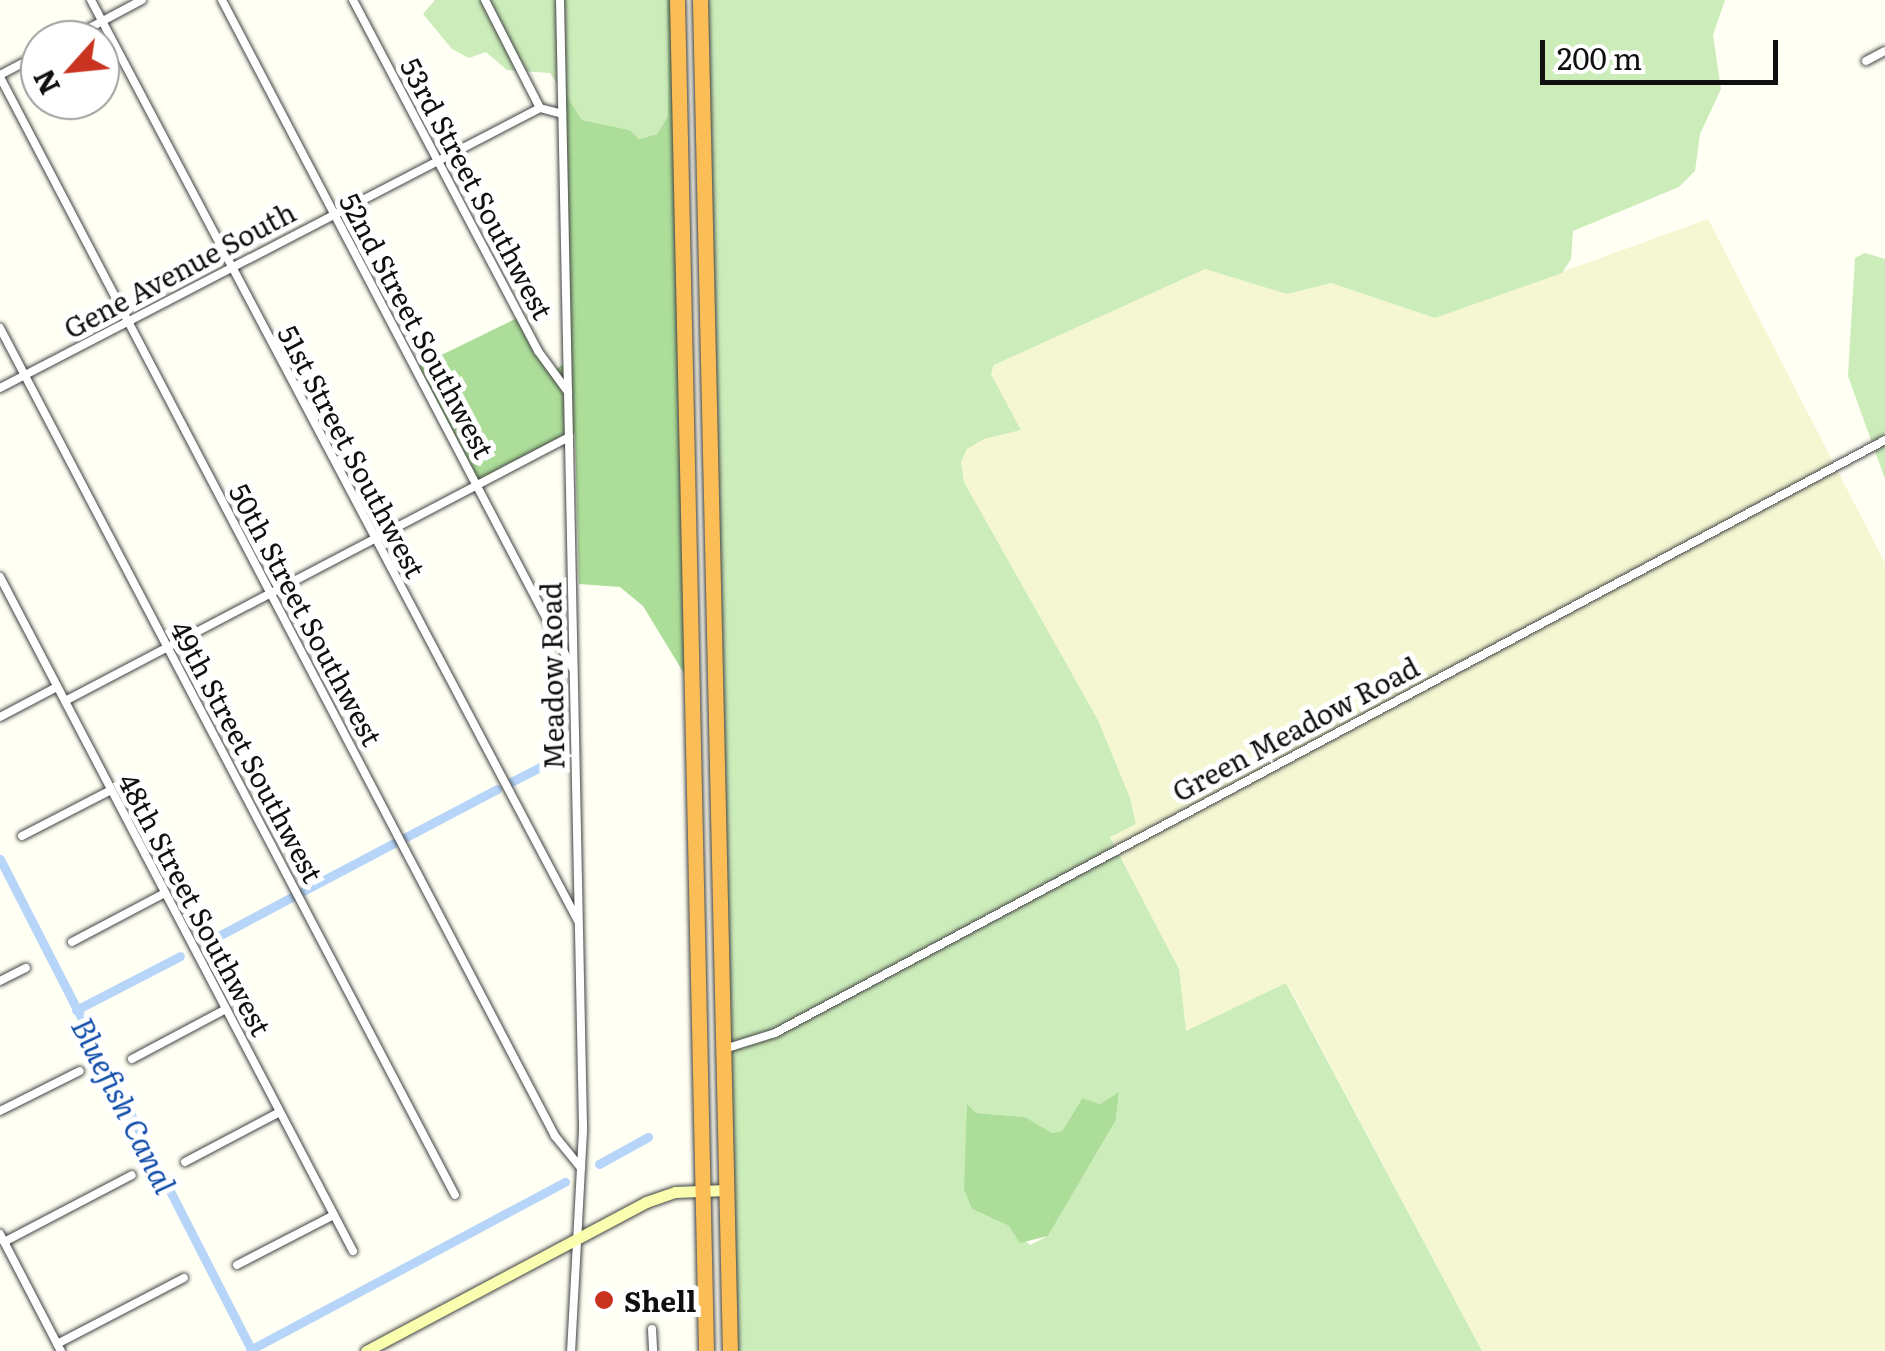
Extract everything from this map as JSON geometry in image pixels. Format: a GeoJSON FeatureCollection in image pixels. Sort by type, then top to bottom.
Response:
{"type":"FeatureCollection","features":[{"type":"Feature","properties":{"kind":"highway"},"geometry":{"type":"LineString","coordinates":[[677,0],[706,1351]]}},
{"type":"Feature","properties":{"kind":"highway"},"geometry":{"type":"LineString","coordinates":[[700,0],[730,1351]]}},
{"type":"Feature","properties":{"kind":"highway"},"geometry":{"type":"LineString","coordinates":[[678,80],[702,80]]}},
{"type":"Feature","properties":{"kind":"street"},"geometry":{"type":"LineString","coordinates":[[104,20],[142,0]]}},
{"type":"Feature","properties":{"kind":"street","name":"52nd Street Southwest"},"geometry":{"type":"LineString","coordinates":[[222,0],[574,671]]}},
{"type":"Feature","properties":{"kind":"street","name":"53rd Street Southwest"},"geometry":{"type":"LineString","coordinates":[[354,0],[551,375],[568,392]]}},
{"type":"Feature","properties":{"kind":"street"},"geometry":{"type":"LineString","coordinates":[[485,0],[540,108],[562,114]]}},
{"type":"Feature","properties":{"kind":"street","name":"Meadow Road"},"geometry":{"type":"LineString","coordinates":[[560,0],[581,1168],[571,1351]]}},
{"type":"Feature","properties":{"kind":"street"},"geometry":{"type":"LineString","coordinates":[[1866,60],[1885,51]]}},
{"type":"Feature","properties":{"kind":"street","name":"51st Street Southwest"},"geometry":{"type":"LineString","coordinates":[[120,55],[578,922]]}},
{"type":"Feature","properties":{"kind":"street","name":"50th Street Southwest"},"geometry":{"type":"LineString","coordinates":[[0,76],[555,1136],[581,1168]]}},
{"type":"Feature","properties":{"kind":"street","name":"Gene Avenue South"},"geometry":{"type":"LineString","coordinates":[[0,388],[540,108]]}},
{"type":"Feature","properties":{"kind":"street","name":"49th Street Southwest"},"geometry":{"type":"LineString","coordinates":[[0,328],[455,1195]]}},
{"type":"Feature","properties":{"kind":"street"},"geometry":{"type":"LineString","coordinates":[[65,701],[569,437]]}},
{"type":"Feature","properties":{"kind":"street","name":"Green Meadow Road"},"geometry":{"type":"LineString","coordinates":[[724,1049],[775,1033],[1885,440]]}},
{"type":"Feature","properties":{"kind":"street","name":"48th Street Southwest"},"geometry":{"type":"LineString","coordinates":[[1,582],[353,1251]]}},
{"type":"Feature","properties":{"kind":"street"},"geometry":{"type":"LineString","coordinates":[[0,717],[57,687]]}},
{"type":"Feature","properties":{"kind":"street"},"geometry":{"type":"LineString","coordinates":[[22,836],[112,790]]}},
{"type":"Feature","properties":{"kind":"street"},"geometry":{"type":"LineString","coordinates":[[72,942],[166,893]]}},
{"type":"Feature","properties":{"kind":"street"},"geometry":{"type":"LineString","coordinates":[[0,981],[26,968]]}},
{"type":"Feature","properties":{"kind":"street"},"geometry":{"type":"LineString","coordinates":[[132,1059],[226,1009]]}},
{"type":"Feature","properties":{"kind":"street"},"geometry":{"type":"LineString","coordinates":[[0,1112],[80,1071]]}},
{"type":"Feature","properties":{"kind":"street"},"geometry":{"type":"LineString","coordinates":[[185,1162],[280,1112]]}},
{"type":"Feature","properties":{"kind":"street"},"geometry":{"type":"LineString","coordinates":[[132,1175],[2,1238],[59,1348],[184,1278]]}},
{"type":"Feature","properties":{"kind":"street"},"geometry":{"type":"LineString","coordinates":[[366,1351],[656,1198],[726,1190]]}},
{"type":"Feature","properties":{"kind":"street"},"geometry":{"type":"LineString","coordinates":[[237,1265],[334,1215]]}},
{"type":"Feature","properties":{"kind":"street"},"geometry":{"type":"LineString","coordinates":[[652,1328],[653,1351]]}},
{"type":"Feature","properties":{"kind":"green space"},"geometry":{"type":"Polygon","coordinates":[[[435,0],[667,0],[668,116],[657,134],[639,139],[630,130],[582,120],[550,73],[507,70],[486,52],[469,58],[452,49],[423,14],[435,0]]]}},
{"type":"Feature","properties":{"kind":"green space"},"geometry":{"type":"Polygon","coordinates":[[[667,0],[672,0],[688,680],[643,606],[620,587],[579,584],[575,433],[475,483],[415,368],[519,317],[551,372],[569,361],[561,87],[582,120],[630,130],[639,139],[657,134],[668,116],[667,0]]]}},
{"type":"Feature","properties":{"kind":"green space"},"geometry":{"type":"Polygon","coordinates":[[[705,0],[1725,0],[1713,35],[1721,89],[1700,134],[1695,171],[1679,187],[1573,231],[1571,259],[1562,273],[1435,318],[1331,283],[1287,294],[1205,269],[994,365],[991,374],[1021,430],[984,439],[967,449],[961,462],[964,482],[1098,720],[1130,798],[1136,824],[1110,837],[1179,969],[1186,1031],[1286,983],[1482,1351],[735,1351],[705,0]],[[1119,1094],[1100,1104],[1081,1099],[1062,1131],[1052,1133],[1025,1117],[975,1113],[967,1105],[972,1209],[1009,1226],[1030,1245],[1048,1236],[1116,1120],[1119,1094]]]}},
{"type":"Feature","properties":{"kind":"green space"},"geometry":{"type":"Polygon","coordinates":[[[1708,219],[1885,563],[1885,1351],[1482,1351],[1287,983],[1186,1032],[1179,969],[1110,836],[1136,823],[1130,798],[1098,720],[964,482],[961,462],[967,449],[984,439],[1021,430],[991,374],[994,365],[1205,269],[1287,294],[1331,283],[1435,318],[1708,219]]]}},
{"type":"Feature","properties":{"kind":"green space"},"geometry":{"type":"Polygon","coordinates":[[[1865,253],[1885,259],[1885,479],[1848,376],[1855,258],[1865,253]]]}},
{"type":"Feature","properties":{"kind":"green space"},"geometry":{"type":"Polygon","coordinates":[[[1119,1092],[1116,1120],[1048,1236],[1020,1243],[1009,1226],[972,1209],[964,1189],[967,1104],[976,1113],[1025,1117],[1052,1133],[1062,1131],[1082,1098],[1100,1104],[1119,1092]]]}},
{"type":"Feature","properties":{"kind":"waterway"},"geometry":{"type":"LineString","coordinates":[[509,783],[556,759]]}},
{"type":"Feature","properties":{"kind":"waterway"},"geometry":{"type":"LineString","coordinates":[[406,837],[497,789]]}},
{"type":"Feature","properties":{"kind":"waterway"},"geometry":{"type":"LineString","coordinates":[[303,891],[394,843]]}},
{"type":"Feature","properties":{"kind":"waterway","name":"Bluefish Canal"},"geometry":{"type":"LineString","coordinates":[[0,859],[252,1351]]}},
{"type":"Feature","properties":{"kind":"waterway"},"geometry":{"type":"LineString","coordinates":[[211,940],[292,897]]}},
{"type":"Feature","properties":{"kind":"waterway"},"geometry":{"type":"LineString","coordinates":[[76,1010],[180,956]]}},
{"type":"Feature","properties":{"kind":"waterway"},"geometry":{"type":"LineString","coordinates":[[599,1164],[648,1137]]}},
{"type":"Feature","properties":{"kind":"waterway"},"geometry":{"type":"LineString","coordinates":[[250,1350],[565,1182]]}},
{"type":"Feature","properties":{"kind":"place","name":"Shell"},"geometry":{"type":"Point","coordinates":[604,1300]}}]}
